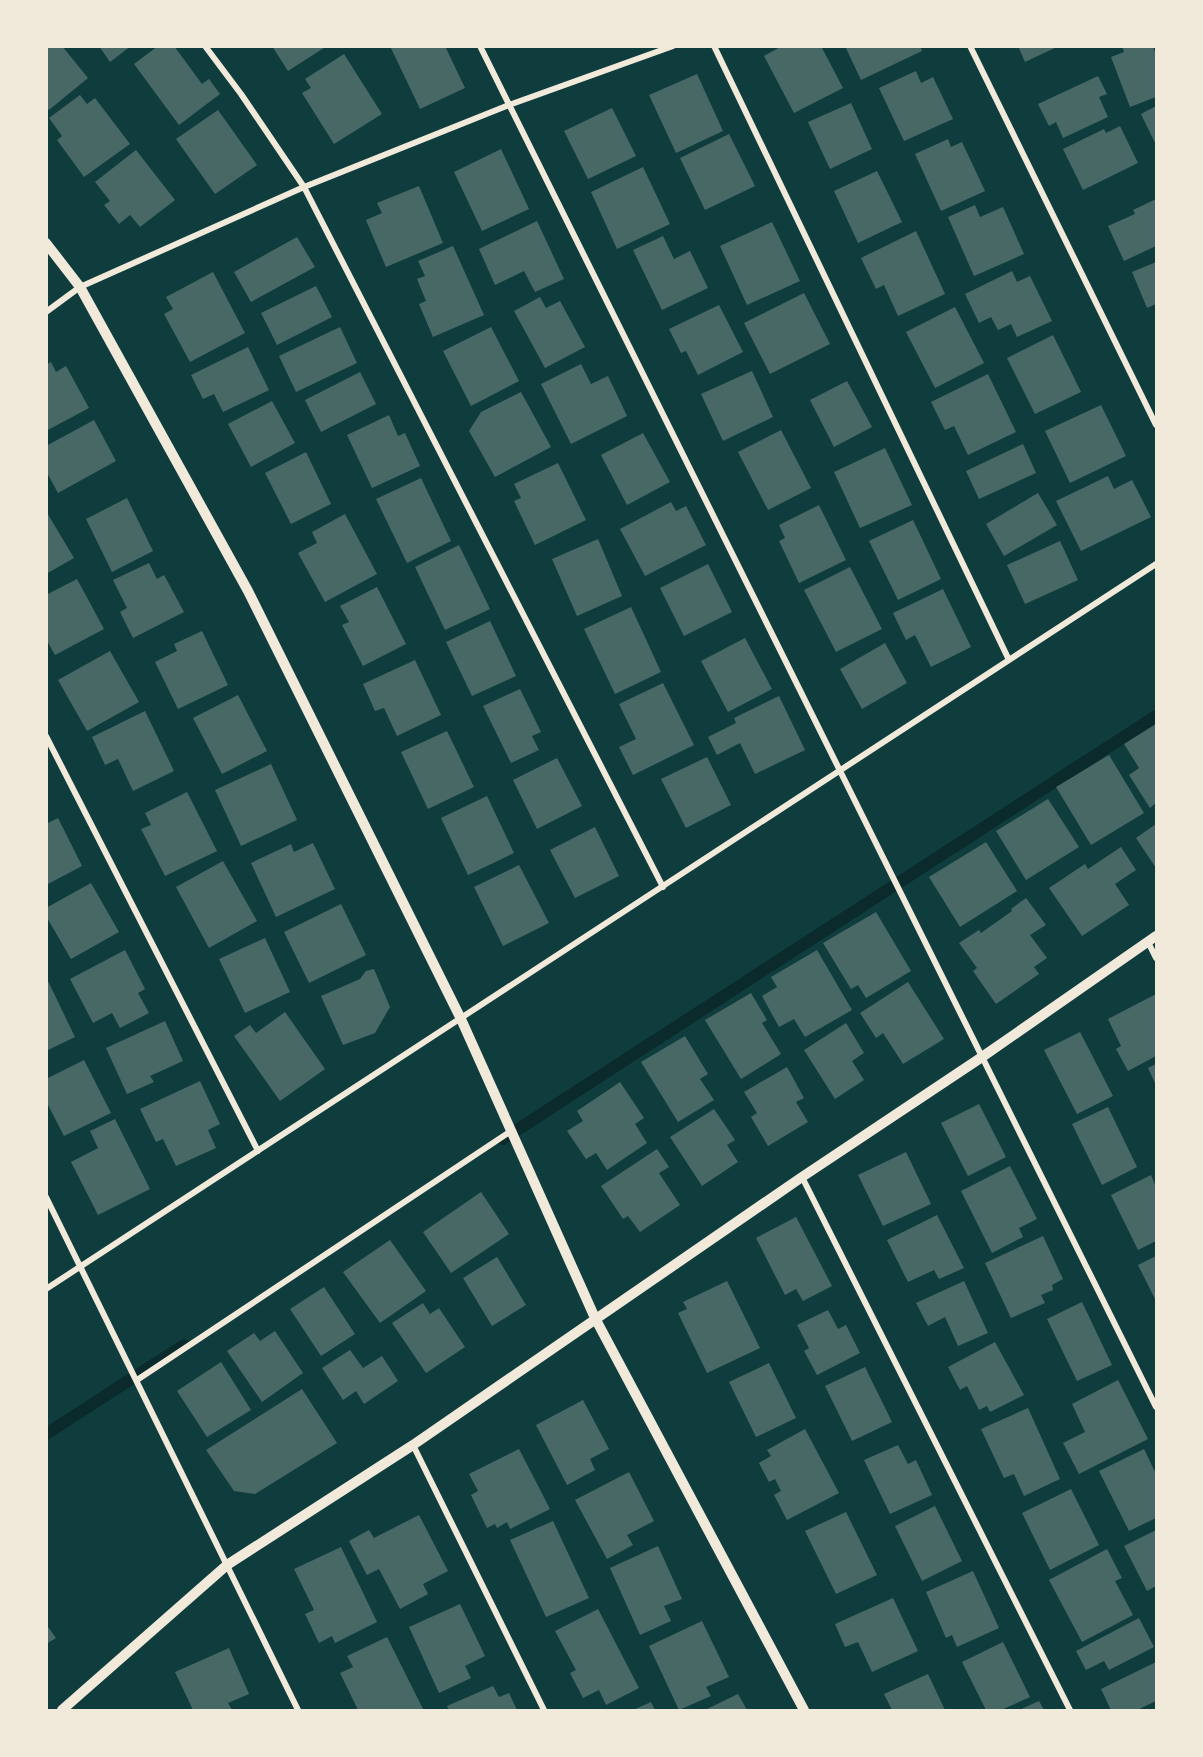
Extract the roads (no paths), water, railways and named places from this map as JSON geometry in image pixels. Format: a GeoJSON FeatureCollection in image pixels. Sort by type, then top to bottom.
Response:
{"type":"FeatureCollection","features":[{"type":"Feature","properties":{"kind":"street"},"geometry":{"type":"LineString","coordinates":[[205,46],[241,94],[304,187],[663,886]]}},
{"type":"Feature","properties":{"kind":"street"},"geometry":{"type":"LineString","coordinates":[[480,46],[1156,1407]]}},
{"type":"Feature","properties":{"kind":"street"},"geometry":{"type":"LineString","coordinates":[[46,312],[80,287],[304,187],[509,105],[673,46]]}},
{"type":"Feature","properties":{"kind":"street"},"geometry":{"type":"LineString","coordinates":[[714,46],[1009,660]]}},
{"type":"Feature","properties":{"kind":"street"},"geometry":{"type":"LineString","coordinates":[[970,46],[1156,425]]}},
{"type":"Feature","properties":{"kind":"street"},"geometry":{"type":"LineString","coordinates":[[46,243],[80,287],[248,591],[461,1018],[595,1318],[804,1710]]}},
{"type":"Feature","properties":{"kind":"street"},"geometry":{"type":"LineString","coordinates":[[46,1289],[1156,564]]}},
{"type":"Feature","properties":{"kind":"street"},"geometry":{"type":"LineString","coordinates":[[46,736],[258,1151]]}},
{"type":"Feature","properties":{"kind":"street"},"geometry":{"type":"LineString","coordinates":[[62,1710],[227,1565],[412,1445],[1152,939],[1156,958]]}},
{"type":"Feature","properties":{"kind":"street"},"geometry":{"type":"LineString","coordinates":[[137,1380],[511,1131]]}},
{"type":"Feature","properties":{"kind":"street"},"geometry":{"type":"LineString","coordinates":[[802,1177],[1070,1710]]}},
{"type":"Feature","properties":{"kind":"street"},"geometry":{"type":"LineString","coordinates":[[46,1197],[82,1266],[298,1710]]}},
{"type":"Feature","properties":{"kind":"street"},"geometry":{"type":"LineString","coordinates":[[412,1445],[544,1710]]}},
{"type":"Feature","properties":{"kind":"waterway"},"geometry":{"type":"LineString","coordinates":[[503,1139],[1156,716]]}},
{"type":"Feature","properties":{"kind":"waterway"},"geometry":{"type":"LineString","coordinates":[[46,1434],[184,1345]]}}]}
